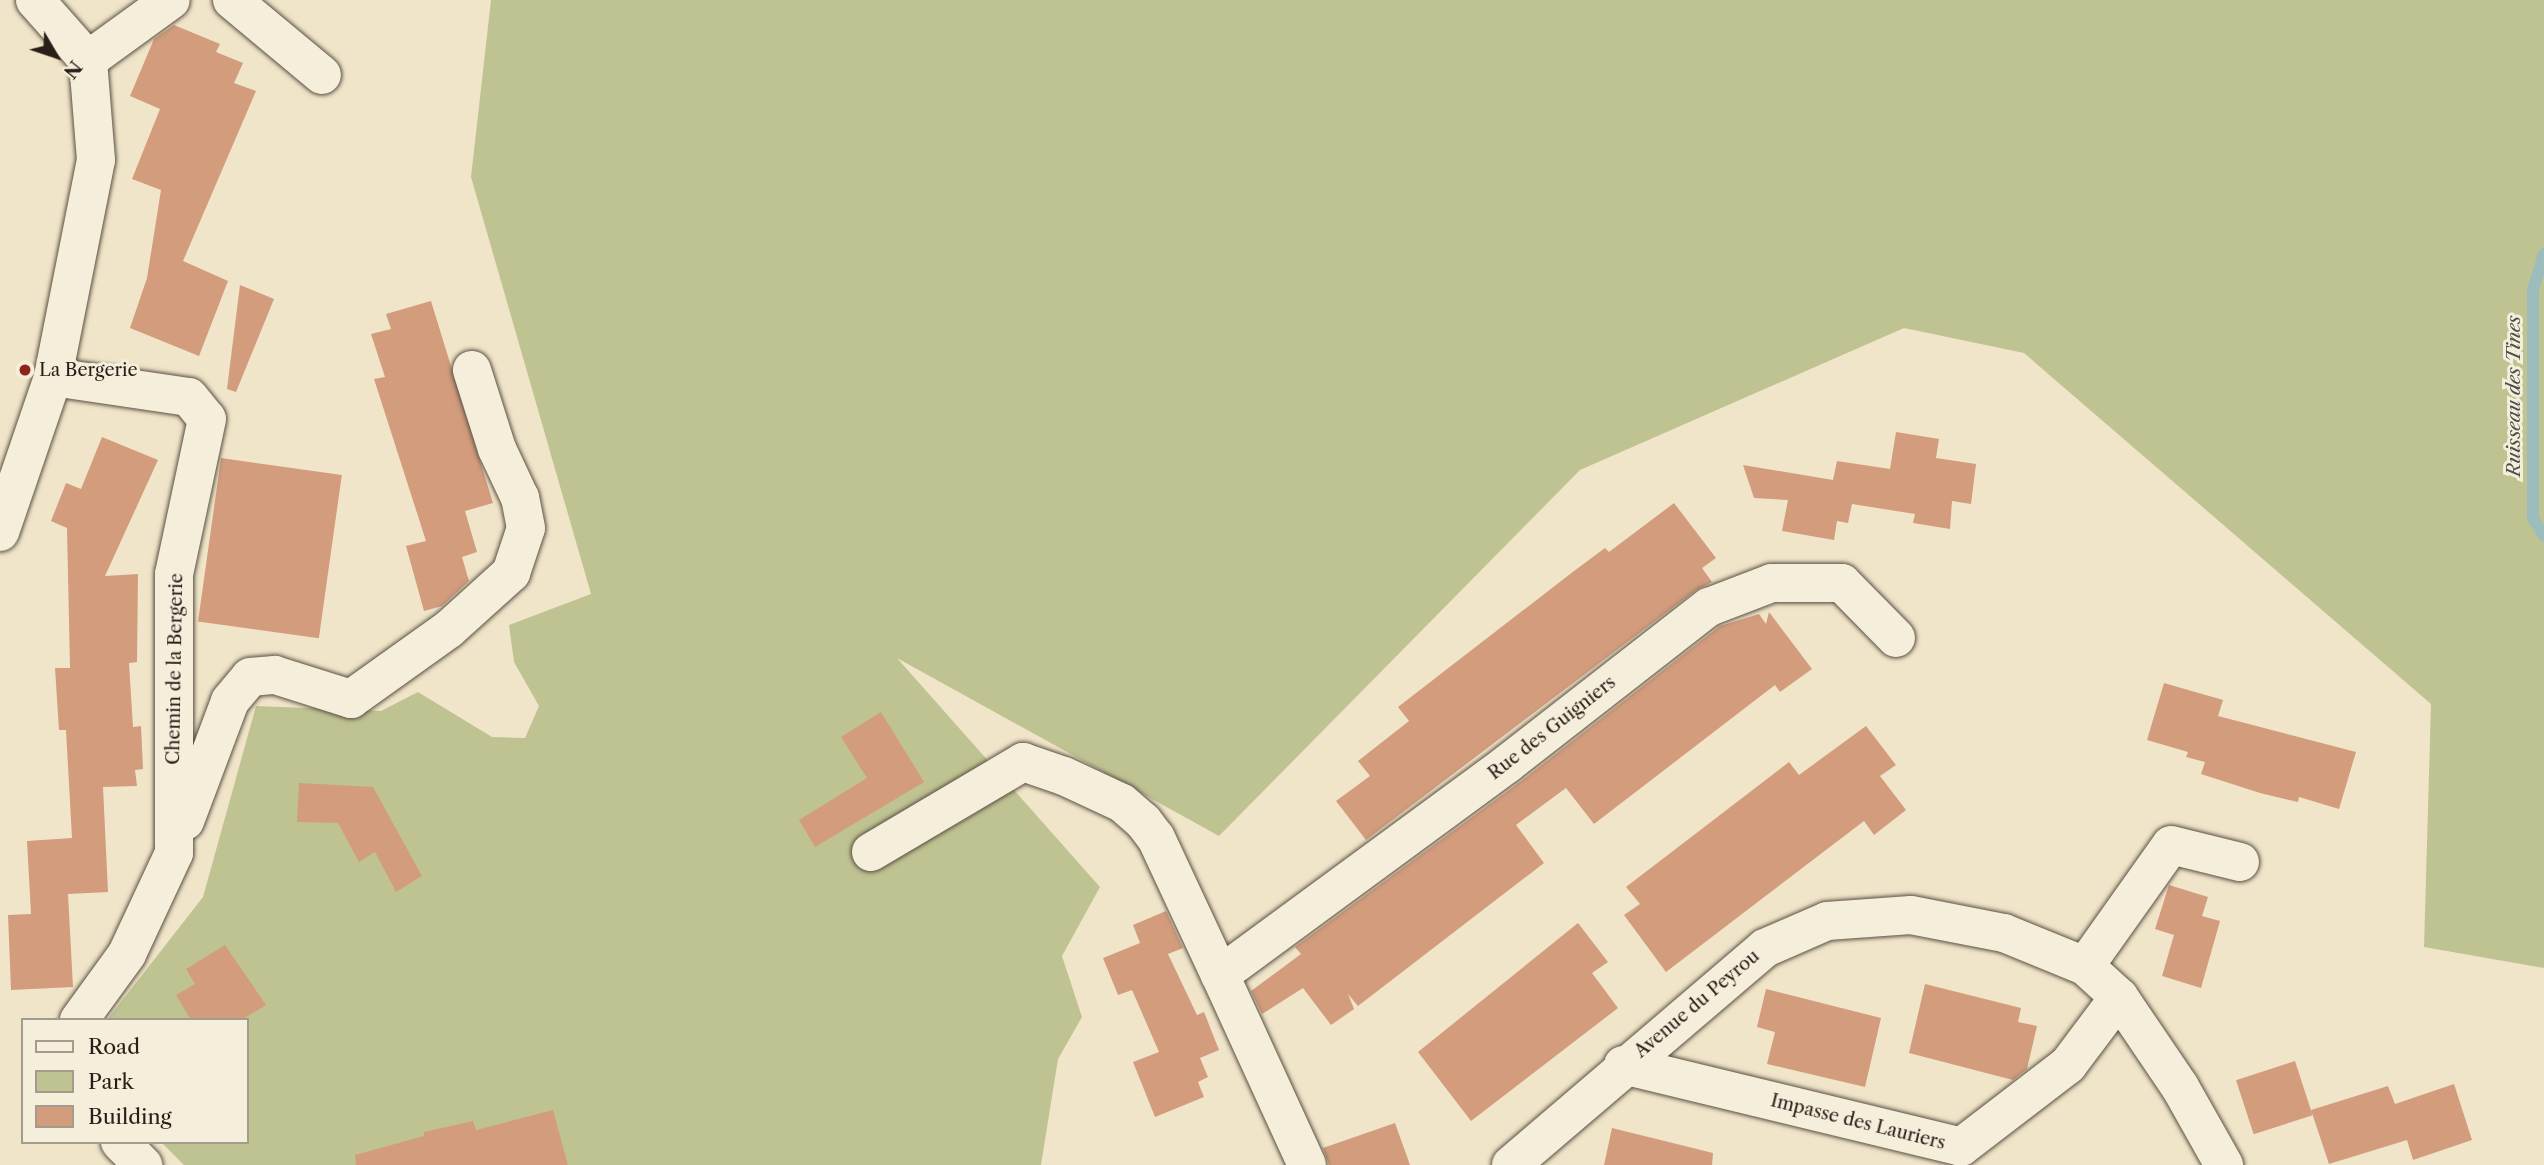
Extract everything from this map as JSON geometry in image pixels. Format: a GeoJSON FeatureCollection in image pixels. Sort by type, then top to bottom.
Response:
{"type":"FeatureCollection","features":[{"type":"Feature","properties":{"kind":"street"},"geometry":{"type":"LineString","coordinates":[[0,532],[53,377],[96,160],[88,60],[35,0]]}},
{"type":"Feature","properties":{"kind":"street"},"geometry":{"type":"LineString","coordinates":[[88,60],[171,0]]}},
{"type":"Feature","properties":{"kind":"street"},"geometry":{"type":"LineString","coordinates":[[232,0],[322,75]]}},
{"type":"Feature","properties":{"kind":"street"},"geometry":{"type":"LineString","coordinates":[[174,853],[230,701],[250,677],[275,675],[351,699],[449,629],[511,573],[526,528],[520,498],[497,449],[472,370]]}},
{"type":"Feature","properties":{"kind":"street","name":"Chemin de la Bergerie"},"geometry":{"type":"LineString","coordinates":[[53,377],[189,397],[207,419],[174,573],[174,853],[127,954],[80,1018]]}},
{"type":"Feature","properties":{"kind":"street","name":"Rue des Guigniers"},"geometry":{"type":"LineString","coordinates":[[1220,975],[1507,764],[1709,607],[1772,583],[1842,583],[1896,638]]}},
{"type":"Feature","properties":{"kind":"street"},"geometry":{"type":"LineString","coordinates":[[871,852],[1023,762],[1063,776],[1122,803],[1143,821],[1156,838],[1307,1165]]}},
{"type":"Feature","properties":{"kind":"street"},"geometry":{"type":"LineString","coordinates":[[2085,967],[2171,845],[2240,862]]}},
{"type":"Feature","properties":{"kind":"street","name":"Avenue du Peyrou"},"geometry":{"type":"LineString","coordinates":[[1511,1165],[1623,1065],[1765,948],[1827,921],[1911,915],[2004,933],[2085,967],[2119,997],[2180,1087],[2224,1165]]}},
{"type":"Feature","properties":{"kind":"street","name":"Impasse des Lauriers"},"geometry":{"type":"LineString","coordinates":[[1623,1065],[1961,1147],[2068,1065],[2119,997]]}},
{"type":"Feature","properties":{"kind":"street"},"geometry":{"type":"LineString","coordinates":[[122,1144],[143,1165]]}},
{"type":"Feature","properties":{"kind":"green space"},"geometry":{"type":"Polygon","coordinates":[[[491,0],[2544,0],[2544,968],[2424,947],[2431,704],[2024,353],[1904,328],[1580,470],[1219,836],[897,658],[1100,887],[1062,956],[1082,1017],[1058,1059],[1041,1165],[184,1165],[163,1144],[248,1144],[248,1018],[109,1018],[203,897],[256,706],[381,711],[418,692],[492,737],[525,738],[539,706],[514,662],[509,625],[591,594],[471,177],[491,0]]]}},
{"type":"Feature","properties":{"kind":"building"},"geometry":{"type":"Polygon","coordinates":[[[174,25],[220,44],[216,52],[243,63],[234,83],[256,91],[183,261],[228,281],[199,356],[130,328],[147,278],[161,190],[132,179],[160,109],[130,96],[154,39],[174,25]]]}},
{"type":"Feature","properties":{"kind":"building"},"geometry":{"type":"Polygon","coordinates":[[[240,285],[274,299],[236,392],[227,389],[240,285]]]}},
{"type":"Feature","properties":{"kind":"building"},"geometry":{"type":"Polygon","coordinates":[[[431,301],[493,503],[465,511],[477,552],[462,557],[469,581],[442,606],[424,611],[406,546],[426,541],[374,379],[385,377],[371,334],[391,329],[386,314],[431,301]]]}},
{"type":"Feature","properties":{"kind":"building"},"geometry":{"type":"Polygon","coordinates":[[[1896,432],[1939,439],[1936,458],[1976,464],[1971,504],[1952,501],[1950,529],[1913,523],[1915,514],[1852,504],[1848,523],[1837,521],[1834,540],[1782,531],[1788,500],[1754,498],[1743,465],[1833,480],[1837,461],[1890,469],[1896,432]]]}},
{"type":"Feature","properties":{"kind":"building"},"geometry":{"type":"Polygon","coordinates":[[[102,437],[158,460],[105,576],[138,574],[137,662],[129,663],[133,727],[141,726],[143,769],[135,770],[137,786],[103,787],[108,892],[68,894],[73,987],[11,990],[8,915],[31,914],[27,841],[72,838],[66,730],[59,730],[55,668],[70,668],[67,528],[51,521],[66,483],[81,489],[102,437]]]}},
{"type":"Feature","properties":{"kind":"building"},"geometry":{"type":"Polygon","coordinates":[[[221,458],[342,475],[319,638],[198,621],[221,458]]]}},
{"type":"Feature","properties":{"kind":"building"},"geometry":{"type":"Polygon","coordinates":[[[1674,503],[1716,558],[1702,568],[1712,582],[1696,590],[1366,840],[1336,801],[1370,776],[1358,761],[1409,721],[1398,707],[1605,548],[1609,552],[1674,503]]]}},
{"type":"Feature","properties":{"kind":"building"},"geometry":{"type":"Polygon","coordinates":[[[1769,612],[1812,669],[1780,692],[1775,685],[1594,824],[1566,788],[1516,825],[1544,863],[1358,1006],[1348,994],[1354,1009],[1331,1025],[1303,988],[1262,1014],[1251,991],[1301,954],[1295,947],[1520,782],[1720,626],[1759,614],[1766,624],[1769,612]]]}},
{"type":"Feature","properties":{"kind":"building"},"geometry":{"type":"Polygon","coordinates":[[[2164,683],[2223,700],[2218,716],[2356,752],[2339,809],[2299,797],[2298,802],[2260,793],[2201,774],[2205,762],[2186,757],[2188,752],[2147,740],[2164,683]]]}},
{"type":"Feature","properties":{"kind":"building"},"geometry":{"type":"Polygon","coordinates":[[[881,712],[924,782],[815,847],[799,820],[867,778],[841,737],[881,712]]]}},
{"type":"Feature","properties":{"kind":"building"},"geometry":{"type":"Polygon","coordinates":[[[1866,726],[1896,765],[1880,776],[1906,810],[1874,835],[1864,821],[1666,972],[1624,915],[1640,904],[1626,887],[1789,762],[1799,775],[1866,726]]]}},
{"type":"Feature","properties":{"kind":"building"},"geometry":{"type":"Polygon","coordinates":[[[299,783],[373,787],[422,876],[396,892],[375,852],[359,862],[338,823],[297,822],[299,783]]]}},
{"type":"Feature","properties":{"kind":"building"},"geometry":{"type":"Polygon","coordinates":[[[2169,885],[2208,897],[2202,916],[2220,921],[2201,988],[2162,976],[2174,935],[2155,929],[2169,885]]]}},
{"type":"Feature","properties":{"kind":"building"},"geometry":{"type":"Polygon","coordinates":[[[1166,911],[1183,948],[1168,954],[1197,1015],[1204,1012],[1219,1050],[1200,1058],[1208,1077],[1198,1082],[1204,1097],[1155,1117],[1133,1062],[1159,1052],[1132,990],[1118,995],[1103,958],[1140,943],[1133,925],[1166,911]]]}},
{"type":"Feature","properties":{"kind":"building"},"geometry":{"type":"Polygon","coordinates":[[[1578,923],[1608,962],[1592,973],[1618,1008],[1471,1121],[1418,1052],[1578,923]]]}},
{"type":"Feature","properties":{"kind":"building"},"geometry":{"type":"Polygon","coordinates":[[[225,945],[266,1005],[244,1018],[190,1018],[176,995],[195,984],[186,969],[225,945]]]}},
{"type":"Feature","properties":{"kind":"building"},"geometry":{"type":"Polygon","coordinates":[[[1925,984],[2021,1008],[2018,1022],[2037,1026],[2027,1069],[2013,1080],[1909,1053],[1925,984]]]}},
{"type":"Feature","properties":{"kind":"building"},"geometry":{"type":"Polygon","coordinates":[[[1766,989],[1881,1018],[1865,1087],[1767,1064],[1775,1032],[1757,1027],[1766,989]]]}},
{"type":"Feature","properties":{"kind":"building"},"geometry":{"type":"Polygon","coordinates":[[[2295,1061],[2313,1115],[2254,1134],[2236,1080],[2295,1061]]]}},
{"type":"Feature","properties":{"kind":"building"},"geometry":{"type":"Polygon","coordinates":[[[2454,1084],[2472,1140],[2413,1160],[2407,1140],[2329,1164],[2311,1110],[2388,1086],[2395,1104],[2454,1084]]]}},
{"type":"Feature","properties":{"kind":"building"},"geometry":{"type":"Polygon","coordinates":[[[553,1110],[568,1165],[356,1165],[355,1155],[424,1136],[424,1132],[473,1121],[476,1130],[553,1110]]]}},
{"type":"Feature","properties":{"kind":"building"},"geometry":{"type":"Polygon","coordinates":[[[1395,1123],[1410,1165],[1329,1165],[1323,1148],[1395,1123]]]}},
{"type":"Feature","properties":{"kind":"building"},"geometry":{"type":"Polygon","coordinates":[[[1612,1128],[1713,1153],[1712,1165],[1604,1165],[1612,1128]]]}},
{"type":"Feature","properties":{"kind":"waterway","name":"Ruisseau des Tines"},"geometry":{"type":"LineString","coordinates":[[2544,254],[2533,291],[2533,518],[2544,536]]}},
{"type":"Feature","properties":{"kind":"place","name":"La Bergerie"},"geometry":{"type":"Point","coordinates":[25,370]}}]}
